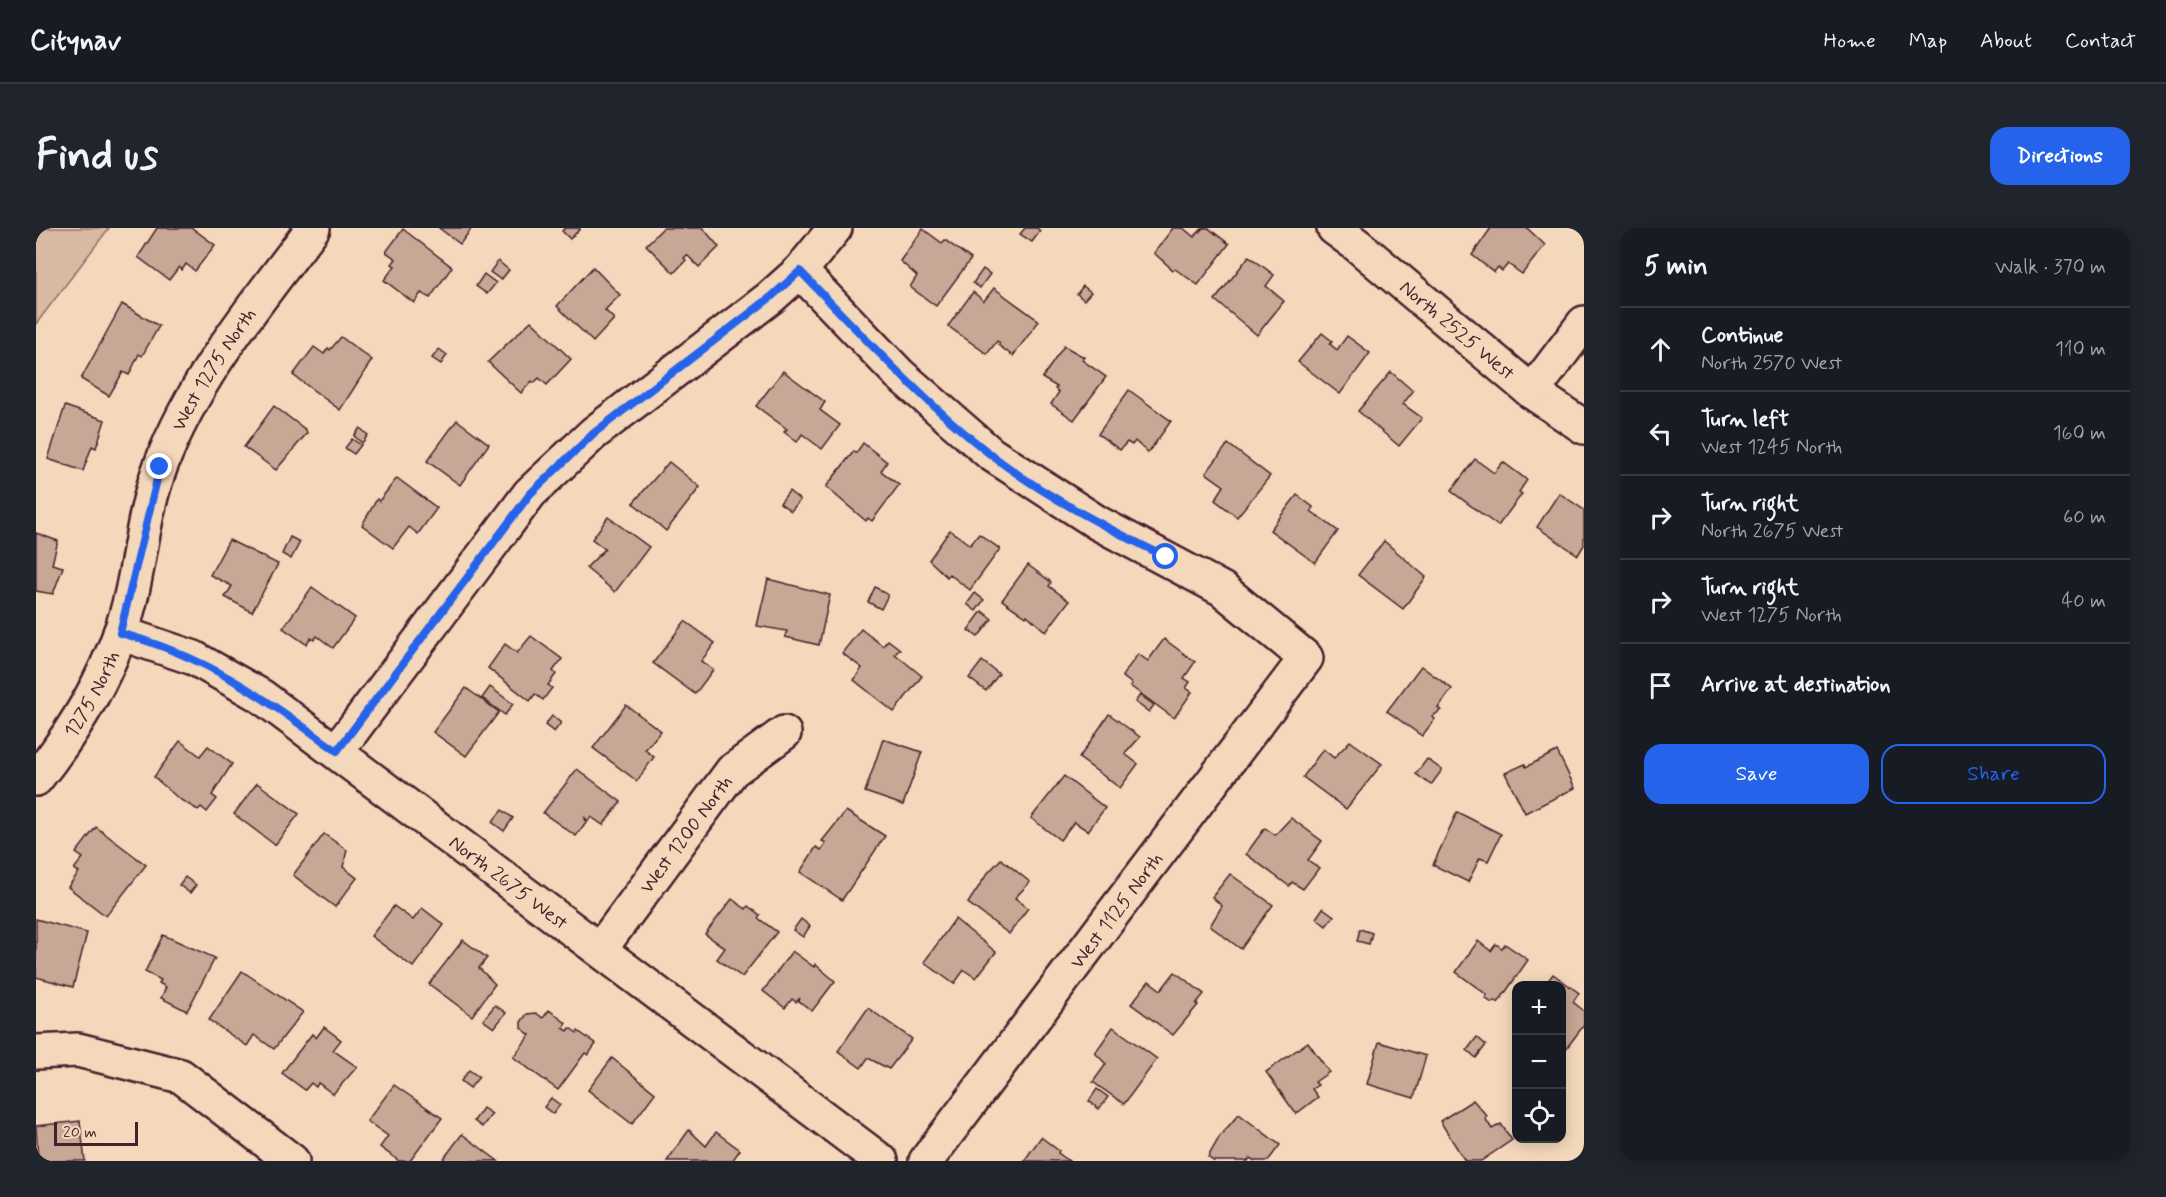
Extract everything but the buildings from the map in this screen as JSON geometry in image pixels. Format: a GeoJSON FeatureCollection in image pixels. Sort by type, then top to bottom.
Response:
{"type":"FeatureCollection","features":[{"type":"Feature","properties":{"kind":"street","name":"West 1275 North"},"geometry":{"type":"LineString","coordinates":[[120,633],[160,467],[185,411],[216,357],[313,228]]}},
{"type":"Feature","properties":{"kind":"street"},"geometry":{"type":"LineString","coordinates":[[337,751],[530,494],[594,433],[771,297],[800,271],[834,228]]}},
{"type":"Feature","properties":{"kind":"street","name":"North 2525 West"},"geometry":{"type":"LineString","coordinates":[[1334,228],[1532,392],[1584,427]]}},
{"type":"Feature","properties":{"kind":"street","name":"West 1125 North"},"geometry":{"type":"LineString","coordinates":[[800,271],[899,374],[991,454],[1098,523],[1222,589],[1306,658],[926,1161]]}},
{"type":"Feature","properties":{"kind":"street"},"geometry":{"type":"LineString","coordinates":[[1532,392],[1584,323]]}},
{"type":"Feature","properties":{"kind":"street","name":"North 2675 West"},"geometry":{"type":"LineString","coordinates":[[120,633],[194,658],[228,675],[261,696],[601,948],[881,1161]]}},
{"type":"Feature","properties":{"kind":"street","name":"1275 North"},"geometry":{"type":"LineString","coordinates":[[36,779],[66,742],[88,702],[120,633]]}},
{"type":"Feature","properties":{"kind":"street","name":"West 1200 North"},"geometry":{"type":"LineString","coordinates":[[601,948],[732,771],[784,733]]}},
{"type":"Feature","properties":{"kind":"street"},"geometry":{"type":"LineString","coordinates":[[36,1052],[78,1050],[181,1076],[292,1161]]}},
{"type":"Feature","properties":{"kind":"shaded area"},"geometry":{"type":"Polygon","coordinates":[[[36,228],[109,228],[36,324],[36,228]]]}},
{"type":"Feature","properties":{"kind":"route"},"geometry":{"type":"LineString","coordinates":[[160,467],[120,633],[150,641],[194,658],[228,675],[337,751],[530,494],[594,433],[771,297],[800,271],[899,374],[991,454],[1098,523],[1166,557]]}}]}
